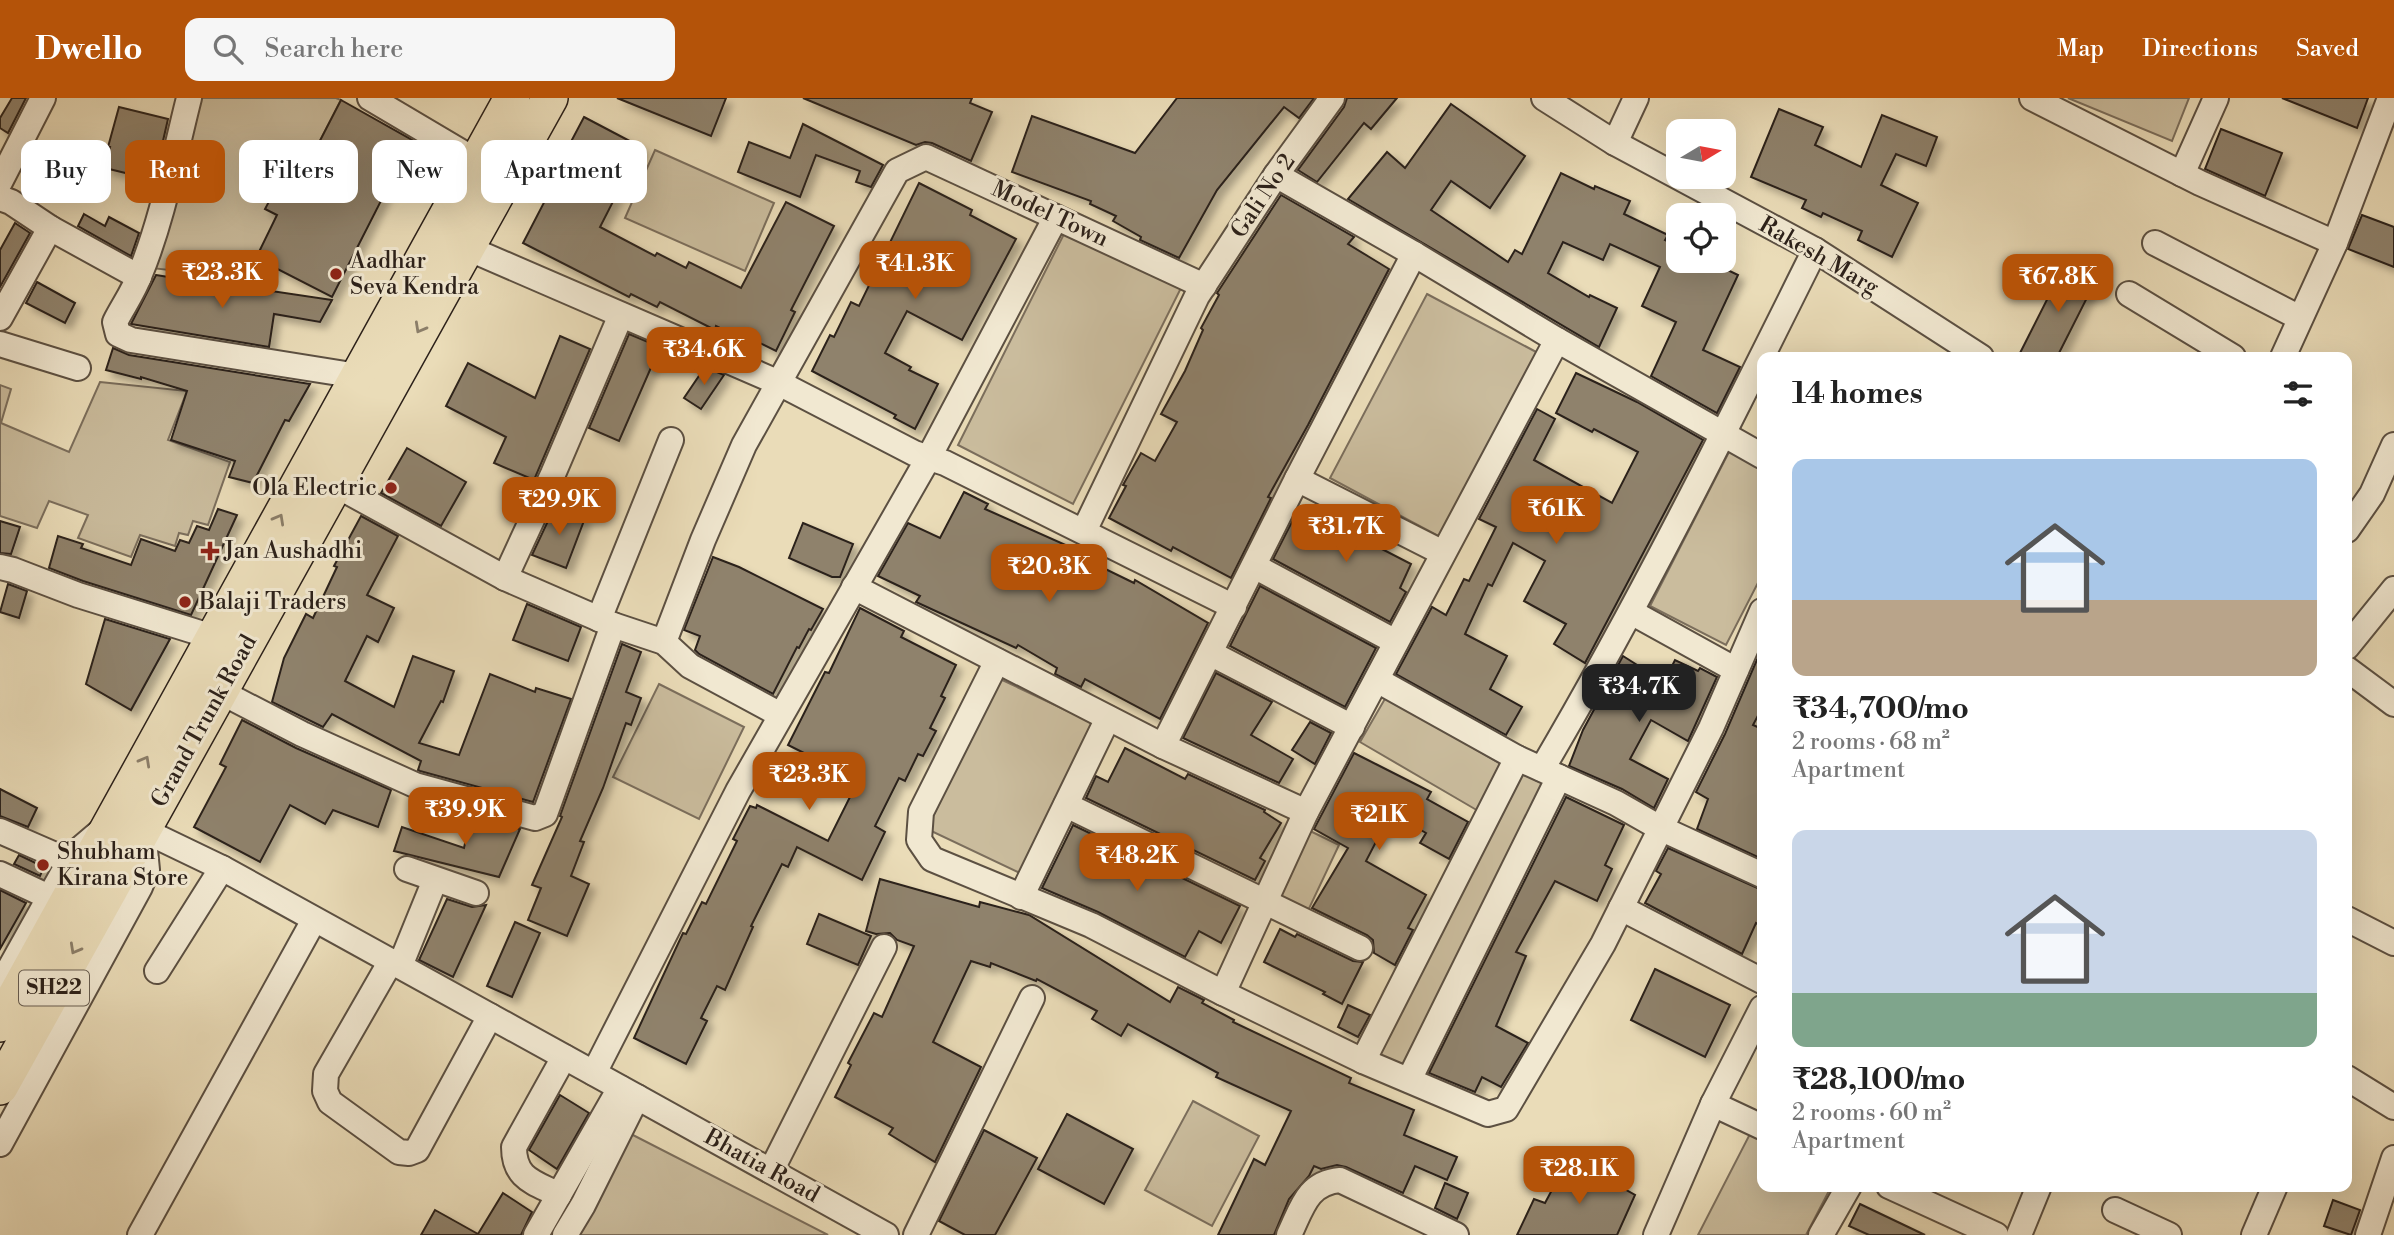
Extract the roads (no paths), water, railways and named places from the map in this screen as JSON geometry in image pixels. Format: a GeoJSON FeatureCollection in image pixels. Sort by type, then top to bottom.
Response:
{"type":"FeatureCollection","features":[{"type":"Feature","properties":{"kind":"highway","name":"Grand Trunk Road"},"geometry":{"type":"LineString","coordinates":[[500,140],[512,98]]}},
{"type":"Feature","properties":{"kind":"highway","name":"Grand Trunk Road"},"geometry":{"type":"LineString","coordinates":[[516,140],[550,98]]}},
{"type":"Feature","properties":{"kind":"highway","name":"Grand Trunk Road"},"geometry":{"type":"LineString","coordinates":[[128,826],[221,692],[321,477],[358,376],[481,185]]}},
{"type":"Feature","properties":{"kind":"highway","name":"Grand Trunk Road"},"geometry":{"type":"LineString","coordinates":[[128,826],[213,637],[321,477],[465,247],[481,200]]}},
{"type":"Feature","properties":{"kind":"highway","name":"SH22"},"geometry":{"type":"LineString","coordinates":[[0,1024],[89,870],[128,826]]}},
{"type":"Feature","properties":{"kind":"highway","name":"SH22"},"geometry":{"type":"LineString","coordinates":[[0,1087],[89,870]]}},
{"type":"Feature","properties":{"kind":"street"},"geometry":{"type":"LineString","coordinates":[[0,182],[43,98]]}},
{"type":"Feature","properties":{"kind":"street"},"geometry":{"type":"LineString","coordinates":[[370,98],[481,164]]}},
{"type":"Feature","properties":{"kind":"street","name":"Gali No 2"},"geometry":{"type":"LineString","coordinates":[[1084,531],[1200,291],[1276,175],[1332,98]]}},
{"type":"Feature","properties":{"kind":"street","name":"Rakesh Marg"},"geometry":{"type":"LineString","coordinates":[[1544,98],[1615,144],[1815,250],[1973,352]]}},
{"type":"Feature","properties":{"kind":"street"},"geometry":{"type":"LineString","coordinates":[[1615,144],[1636,98]]}},
{"type":"Feature","properties":{"kind":"street"},"geometry":{"type":"LineString","coordinates":[[2032,98],[2182,174],[2335,243]]}},
{"type":"Feature","properties":{"kind":"street"},"geometry":{"type":"LineString","coordinates":[[2182,174],[2216,98]]}},
{"type":"Feature","properties":{"kind":"street"},"geometry":{"type":"LineString","coordinates":[[2285,352],[2335,243],[2390,98]]}},
{"type":"Feature","properties":{"kind":"street"},"geometry":{"type":"LineString","coordinates":[[184,99],[169,184],[139,277],[115,322],[118,334],[131,340],[358,376]]}},
{"type":"Feature","properties":{"kind":"street","name":"Model Town"},"geometry":{"type":"LineString","coordinates":[[777,382],[897,171],[926,157],[1056,217],[1200,291]]}},
{"type":"Feature","properties":{"kind":"street"},"geometry":{"type":"LineString","coordinates":[[1276,175],[1556,340],[1757,453]]}},
{"type":"Feature","properties":{"kind":"street"},"geometry":{"type":"LineString","coordinates":[[0,198],[139,277]]}},
{"type":"Feature","properties":{"kind":"street"},"geometry":{"type":"LineString","coordinates":[[594,1073],[738,791],[929,457],[1056,217]]}},
{"type":"Feature","properties":{"kind":"street"},"geometry":{"type":"LineString","coordinates":[[0,318],[50,228]]}},
{"type":"Feature","properties":{"kind":"street"},"geometry":{"type":"LineString","coordinates":[[2155,243],[2300,318]]}},
{"type":"Feature","properties":{"kind":"street"},"geometry":{"type":"LineString","coordinates":[[465,247],[777,382],[914,453],[929,457],[1084,531],[1234,607]]}},
{"type":"Feature","properties":{"kind":"street"},"geometry":{"type":"LineString","coordinates":[[1764,352],[1815,250]]}},
{"type":"Feature","properties":{"kind":"street"},"geometry":{"type":"LineString","coordinates":[[1163,746],[1414,254]]}},
{"type":"Feature","properties":{"kind":"street"},"geometry":{"type":"LineString","coordinates":[[2129,294],[2225,352]]}},
{"type":"Feature","properties":{"kind":"street"},"geometry":{"type":"LineString","coordinates":[[505,578],[621,315]]}},
{"type":"Feature","properties":{"kind":"street"},"geometry":{"type":"LineString","coordinates":[[1223,993],[1306,812],[1556,340]]}},
{"type":"Feature","properties":{"kind":"street"},"geometry":{"type":"LineString","coordinates":[[0,344],[78,368]]}},
{"type":"Feature","properties":{"kind":"street"},"geometry":{"type":"LineString","coordinates":[[1409,1080],[1596,678],[1757,366]]}},
{"type":"Feature","properties":{"kind":"street"},"geometry":{"type":"LineString","coordinates":[[664,642],[724,490],[777,382]]}},
{"type":"Feature","properties":{"kind":"street"},"geometry":{"type":"LineString","coordinates":[[221,692],[302,734],[415,785],[535,818],[545,814],[606,622],[671,440]]}},
{"type":"Feature","properties":{"kind":"street"},"geometry":{"type":"LineString","coordinates":[[2352,523],[2372,494],[2394,445]]}},
{"type":"Feature","properties":{"kind":"street"},"geometry":{"type":"LineString","coordinates":[[321,477],[505,578],[606,622],[664,642],[690,666],[781,715]]}},
{"type":"Feature","properties":{"kind":"street"},"geometry":{"type":"LineString","coordinates":[[1297,479],[1443,553]]}},
{"type":"Feature","properties":{"kind":"street"},"geometry":{"type":"LineString","coordinates":[[1254,566],[1396,642]]}},
{"type":"Feature","properties":{"kind":"street"},"geometry":{"type":"LineString","coordinates":[[0,567],[13,569],[78,595],[213,637]]}},
{"type":"Feature","properties":{"kind":"street"},"geometry":{"type":"LineString","coordinates":[[854,587],[1163,746],[1306,812]]}},
{"type":"Feature","properties":{"kind":"street"},"geometry":{"type":"LineString","coordinates":[[2352,641],[2394,589]]}},
{"type":"Feature","properties":{"kind":"street"},"geometry":{"type":"LineString","coordinates":[[1631,612],[1736,670]]}},
{"type":"Feature","properties":{"kind":"street"},"geometry":{"type":"LineString","coordinates":[[997,661],[921,812],[919,840],[932,859],[1091,925],[1363,1061],[1488,1114],[1506,1109],[1603,944],[1711,727],[1757,622]]}},
{"type":"Feature","properties":{"kind":"street"},"geometry":{"type":"LineString","coordinates":[[1210,653],[1352,727]]}},
{"type":"Feature","properties":{"kind":"street"},"geometry":{"type":"LineString","coordinates":[[2352,673],[2394,704]]}},
{"type":"Feature","properties":{"kind":"street"},"geometry":{"type":"LineString","coordinates":[[1377,680],[1517,758],[1757,873]]}},
{"type":"Feature","properties":{"kind":"street"},"geometry":{"type":"LineString","coordinates":[[1021,897],[1108,718]]}},
{"type":"Feature","properties":{"kind":"street"},"geometry":{"type":"LineString","coordinates":[[1363,1061],[1517,758]]}},
{"type":"Feature","properties":{"kind":"street"},"geometry":{"type":"LineString","coordinates":[[1066,805],[1360,948]]}},
{"type":"Feature","properties":{"kind":"street"},"geometry":{"type":"LineString","coordinates":[[0,1144],[147,870],[128,826],[73,855],[89,870]]}},
{"type":"Feature","properties":{"kind":"street","name":"Bhatia Road"},"geometry":{"type":"LineString","coordinates":[[128,826],[222,868],[886,1235]]}},
{"type":"Feature","properties":{"kind":"street"},"geometry":{"type":"LineString","coordinates":[[0,831],[89,870]]}},
{"type":"Feature","properties":{"kind":"street"},"geometry":{"type":"LineString","coordinates":[[157,971],[222,868]]}},
{"type":"Feature","properties":{"kind":"street"},"geometry":{"type":"LineString","coordinates":[[407,869],[476,894]]}},
{"type":"Feature","properties":{"kind":"street"},"geometry":{"type":"LineString","coordinates":[[0,986],[8,952],[49,897],[89,870]]}},
{"type":"Feature","properties":{"kind":"street"},"geometry":{"type":"LineString","coordinates":[[0,874],[49,897]]}},
{"type":"Feature","properties":{"kind":"street"},"geometry":{"type":"LineString","coordinates":[[435,880],[396,964],[327,1074],[325,1091],[330,1102],[399,1152],[417,1150],[490,1016]]}},
{"type":"Feature","properties":{"kind":"street"},"geometry":{"type":"LineString","coordinates":[[1621,908],[1757,978]]}},
{"type":"Feature","properties":{"kind":"street"},"geometry":{"type":"LineString","coordinates":[[140,1235],[314,920]]}},
{"type":"Feature","properties":{"kind":"street"},"geometry":{"type":"LineString","coordinates":[[2352,922],[2394,943]]}},
{"type":"Feature","properties":{"kind":"street"},"geometry":{"type":"LineString","coordinates":[[771,1171],[884,947]]}},
{"type":"Feature","properties":{"kind":"street"},"geometry":{"type":"LineString","coordinates":[[916,1235],[1032,998]]}},
{"type":"Feature","properties":{"kind":"street"},"geometry":{"type":"LineString","coordinates":[[1657,1235],[1713,1104],[1757,1018]]}},
{"type":"Feature","properties":{"kind":"street"},"geometry":{"type":"LineString","coordinates":[[559,1195],[522,1175],[514,1163],[514,1147],[564,1057]]}},
{"type":"Feature","properties":{"kind":"street"},"geometry":{"type":"LineString","coordinates":[[2352,1081],[2394,1107]]}},
{"type":"Feature","properties":{"kind":"street"},"geometry":{"type":"LineString","coordinates":[[536,1235],[559,1195],[629,1092]]}},
{"type":"Feature","properties":{"kind":"street"},"geometry":{"type":"LineString","coordinates":[[565,1235],[583,1205],[629,1092]]}},
{"type":"Feature","properties":{"kind":"street"},"geometry":{"type":"LineString","coordinates":[[1713,1104],[1757,1125]]}},
{"type":"Feature","properties":{"kind":"street"},"geometry":{"type":"LineString","coordinates":[[2368,1235],[2394,1158]]}},
{"type":"Feature","properties":{"kind":"street"},"geometry":{"type":"LineString","coordinates":[[1289,1235],[1311,1192],[1325,1181],[1340,1180],[1456,1235]]}},
{"type":"Feature","properties":{"kind":"street"},"geometry":{"type":"LineString","coordinates":[[1821,1235],[1846,1192]]}},
{"type":"Feature","properties":{"kind":"street"},"geometry":{"type":"LineString","coordinates":[[1902,1192],[1996,1235]]}},
{"type":"Feature","properties":{"kind":"street"},"geometry":{"type":"LineString","coordinates":[[2019,1235],[2037,1192]]}},
{"type":"Feature","properties":{"kind":"street"},"geometry":{"type":"LineString","coordinates":[[2254,1235],[2272,1192]]}},
{"type":"Feature","properties":{"kind":"street"},"geometry":{"type":"LineString","coordinates":[[2115,1210],[2169,1235]]}},
{"type":"Feature","properties":{"kind":"place","name":"Aadhar Seva Kendra"},"geometry":{"type":"Point","coordinates":[336,274]}},
{"type":"Feature","properties":{"kind":"place","name":"Ola Electric"},"geometry":{"type":"Point","coordinates":[391,488]}},
{"type":"Feature","properties":{"kind":"place","name":"Jan Aushadhi"},"geometry":{"type":"Point","coordinates":[210,551]}},
{"type":"Feature","properties":{"kind":"place","name":"Balaji Traders"},"geometry":{"type":"Point","coordinates":[185,602]}},
{"type":"Feature","properties":{"kind":"place","name":"Shubham Kirana Store"},"geometry":{"type":"Point","coordinates":[43,865]}}]}
